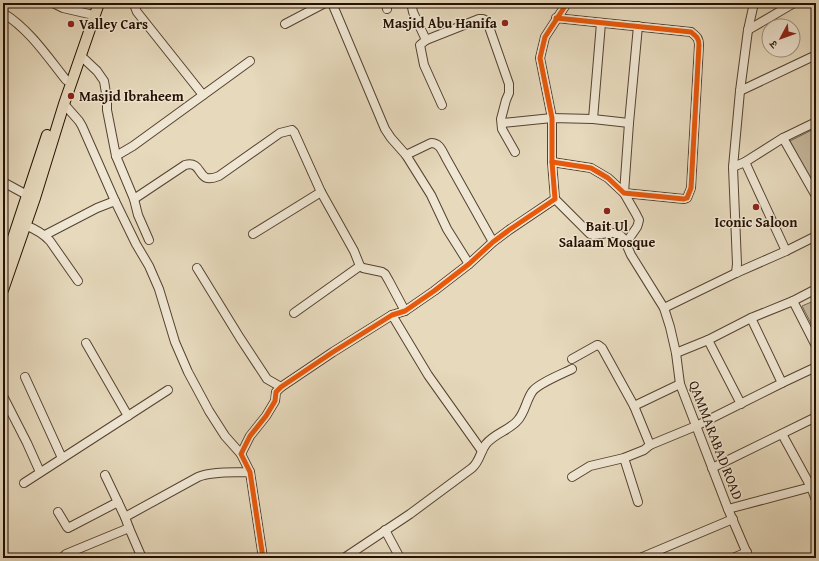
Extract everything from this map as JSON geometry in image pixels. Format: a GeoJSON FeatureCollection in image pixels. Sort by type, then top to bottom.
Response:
{"type":"FeatureCollection","features":[{"type":"Feature","properties":{"kind":"main road"},"geometry":{"type":"LineString","coordinates":[[3,268],[92,3]]}},
{"type":"Feature","properties":{"kind":"main road"},"geometry":{"type":"LineString","coordinates":[[3,290],[99,3]]}},
{"type":"Feature","properties":{"kind":"street"},"geometry":{"type":"LineString","coordinates":[[53,3],[63,8],[89,14]]}},
{"type":"Feature","properties":{"kind":"street"},"geometry":{"type":"LineString","coordinates":[[135,3],[137,12],[203,94]]}},
{"type":"Feature","properties":{"kind":"street"},"geometry":{"type":"LineString","coordinates":[[285,24],[325,3]]}},
{"type":"Feature","properties":{"kind":"street"},"geometry":{"type":"LineString","coordinates":[[332,3],[385,128],[391,138],[406,155],[431,195],[447,229],[468,264]]}},
{"type":"Feature","properties":{"kind":"street"},"geometry":{"type":"LineString","coordinates":[[414,3],[412,7],[413,12],[426,40]]}},
{"type":"Feature","properties":{"kind":"street"},"geometry":{"type":"LineString","coordinates":[[552,162],[591,168],[608,178],[624,193],[639,220],[637,227],[626,243],[618,234],[590,234],[555,199],[552,162],[552,118],[540,58],[545,37],[567,3]]}},
{"type":"Feature","properties":{"kind":"street"},"geometry":{"type":"LineString","coordinates":[[736,273],[737,264],[733,167],[740,91],[748,30],[754,3]]}},
{"type":"Feature","properties":{"kind":"street"},"geometry":{"type":"LineString","coordinates":[[748,30],[794,3]]}},
{"type":"Feature","properties":{"kind":"street"},"geometry":{"type":"LineString","coordinates":[[3,13],[12,19],[35,40],[66,80]]}},
{"type":"Feature","properties":{"kind":"street"},"geometry":{"type":"LineString","coordinates":[[556,18],[691,32],[699,40],[691,188],[687,198],[684,199],[624,193]]}},
{"type":"Feature","properties":{"kind":"street"},"geometry":{"type":"LineString","coordinates":[[442,105],[424,65],[420,45],[426,40],[479,19],[486,20],[509,84],[509,93],[502,119],[502,129],[515,152]]}},
{"type":"Feature","properties":{"kind":"street"},"geometry":{"type":"LineString","coordinates":[[593,119],[601,23]]}},
{"type":"Feature","properties":{"kind":"street"},"geometry":{"type":"LineString","coordinates":[[624,193],[638,26]]}},
{"type":"Feature","properties":{"kind":"street"},"geometry":{"type":"LineString","coordinates":[[740,91],[816,55]]}},
{"type":"Feature","properties":{"kind":"street"},"geometry":{"type":"LineString","coordinates":[[81,56],[104,81],[107,110],[116,156],[149,240]]}},
{"type":"Feature","properties":{"kind":"street"},"geometry":{"type":"LineString","coordinates":[[116,156],[250,61]]}},
{"type":"Feature","properties":{"kind":"street"},"geometry":{"type":"LineString","coordinates":[[64,104],[82,126],[115,201],[136,244],[149,266],[158,289],[174,342],[188,372],[209,411],[225,436],[241,454],[250,472],[263,558]]}},
{"type":"Feature","properties":{"kind":"street"},"geometry":{"type":"LineString","coordinates":[[502,123],[552,118],[593,119],[629,123]]}},
{"type":"Feature","properties":{"kind":"street"},"geometry":{"type":"LineString","coordinates":[[733,167],[745,162],[784,138],[816,122]]}},
{"type":"Feature","properties":{"kind":"street"},"geometry":{"type":"LineString","coordinates":[[134,199],[185,165],[195,165],[204,176],[208,178],[212,179],[219,176],[280,133],[290,129],[294,132],[321,192],[354,251],[360,266],[385,274],[405,310]]}},
{"type":"Feature","properties":{"kind":"street"},"geometry":{"type":"LineString","coordinates":[[784,138],[816,196]]}},
{"type":"Feature","properties":{"kind":"street"},"geometry":{"type":"LineString","coordinates":[[406,155],[431,142],[438,145],[493,242]]}},
{"type":"Feature","properties":{"kind":"street"},"geometry":{"type":"LineString","coordinates":[[745,162],[786,251]]}},
{"type":"Feature","properties":{"kind":"street"},"geometry":{"type":"LineString","coordinates":[[3,182],[27,195]]}},
{"type":"Feature","properties":{"kind":"street"},"geometry":{"type":"LineString","coordinates":[[253,234],[321,192]]}},
{"type":"Feature","properties":{"kind":"street"},"geometry":{"type":"LineString","coordinates":[[241,454],[250,436],[266,416],[275,401],[276,392],[281,387],[333,352],[392,315],[405,310],[434,291],[493,242],[555,199]]}},
{"type":"Feature","properties":{"kind":"street"},"geometry":{"type":"LineString","coordinates":[[45,235],[97,208],[115,201]]}},
{"type":"Feature","properties":{"kind":"street"},"geometry":{"type":"LineString","coordinates":[[25,225],[45,235],[78,281]]}},
{"type":"Feature","properties":{"kind":"street"},"geometry":{"type":"LineString","coordinates":[[664,308],[816,236]]}},
{"type":"Feature","properties":{"kind":"street","name":"QAMMARABAD ROAD"},"geometry":{"type":"LineString","coordinates":[[626,243],[631,255],[664,308],[676,353],[680,384],[728,509],[748,555]]}},
{"type":"Feature","properties":{"kind":"street"},"geometry":{"type":"LineString","coordinates":[[294,313],[360,266]]}},
{"type":"Feature","properties":{"kind":"street"},"geometry":{"type":"LineString","coordinates":[[197,268],[267,379],[281,387]]}},
{"type":"Feature","properties":{"kind":"street"},"geometry":{"type":"LineString","coordinates":[[676,353],[708,340],[751,318],[793,301],[816,289]]}},
{"type":"Feature","properties":{"kind":"street"},"geometry":{"type":"LineString","coordinates":[[793,301],[816,346]]}},
{"type":"Feature","properties":{"kind":"street"},"geometry":{"type":"LineString","coordinates":[[392,315],[428,375],[482,451]]}},
{"type":"Feature","properties":{"kind":"street"},"geometry":{"type":"LineString","coordinates":[[751,318],[782,383]]}},
{"type":"Feature","properties":{"kind":"street"},"geometry":{"type":"LineString","coordinates":[[708,340],[741,404]]}},
{"type":"Feature","properties":{"kind":"street"},"geometry":{"type":"LineString","coordinates":[[86,342],[128,416]]}},
{"type":"Feature","properties":{"kind":"street"},"geometry":{"type":"LineString","coordinates":[[572,359],[596,345],[600,346],[634,406],[650,446]]}},
{"type":"Feature","properties":{"kind":"street"},"geometry":{"type":"LineString","coordinates":[[572,477],[590,466],[624,458],[644,450],[816,367]]}},
{"type":"Feature","properties":{"kind":"street"},"geometry":{"type":"LineString","coordinates":[[344,558],[410,514],[472,468],[478,462],[486,444],[494,436],[518,420],[529,397],[537,386],[572,368]]}},
{"type":"Feature","properties":{"kind":"street"},"geometry":{"type":"LineString","coordinates":[[25,377],[62,458]]}},
{"type":"Feature","properties":{"kind":"street"},"geometry":{"type":"LineString","coordinates":[[634,406],[680,384]]}},
{"type":"Feature","properties":{"kind":"street"},"geometry":{"type":"LineString","coordinates":[[24,483],[168,390]]}},
{"type":"Feature","properties":{"kind":"street"},"geometry":{"type":"LineString","coordinates":[[3,396],[40,472]]}},
{"type":"Feature","properties":{"kind":"street"},"geometry":{"type":"LineString","coordinates":[[712,468],[816,417]]}},
{"type":"Feature","properties":{"kind":"street"},"geometry":{"type":"LineString","coordinates":[[782,434],[816,500]]}},
{"type":"Feature","properties":{"kind":"street"},"geometry":{"type":"LineString","coordinates":[[624,458],[638,502]]}},
{"type":"Feature","properties":{"kind":"street"},"geometry":{"type":"LineString","coordinates":[[124,518],[198,477],[218,473],[250,472]]}},
{"type":"Feature","properties":{"kind":"street"},"geometry":{"type":"LineString","coordinates":[[105,475],[142,558]]}},
{"type":"Feature","properties":{"kind":"street"},"geometry":{"type":"LineString","coordinates":[[728,509],[810,487]]}},
{"type":"Feature","properties":{"kind":"street"},"geometry":{"type":"LineString","coordinates":[[58,512],[69,528],[118,502]]}},
{"type":"Feature","properties":{"kind":"street"},"geometry":{"type":"LineString","coordinates":[[640,558],[732,519]]}},
{"type":"Feature","properties":{"kind":"street"},"geometry":{"type":"LineString","coordinates":[[63,558],[66,554],[129,528]]}},
{"type":"Feature","properties":{"kind":"street"},"geometry":{"type":"LineString","coordinates":[[385,530],[400,558]]}},
{"type":"Feature","properties":{"kind":"street"},"geometry":{"type":"LineString","coordinates":[[733,558],[748,555]]}},
{"type":"Feature","properties":{"kind":"shaded area"},"geometry":{"type":"Polygon","coordinates":[[[816,128],[816,194],[790,141],[816,128]]]}},
{"type":"Feature","properties":{"kind":"shaded area"},"geometry":{"type":"Polygon","coordinates":[[[816,300],[816,333],[802,306],[816,300]]]}},
{"type":"Feature","properties":{"kind":"cycle path"},"geometry":{"type":"LineString","coordinates":[[263,558],[250,472],[241,454],[250,436],[266,416],[275,401],[276,392],[281,387],[333,352],[392,315],[405,311],[434,291],[469,264],[493,242],[555,199],[552,162],[552,118],[540,58],[545,37],[567,3]]}},
{"type":"Feature","properties":{"kind":"cycle path"},"geometry":{"type":"LineString","coordinates":[[552,162],[591,168],[608,178],[624,193],[684,199],[687,198],[691,188],[699,45],[697,37],[691,32],[556,18]]}},
{"type":"Feature","properties":{"kind":"place","name":"Masjid Abu Hanifa"},"geometry":{"type":"Point","coordinates":[505,23]}},
{"type":"Feature","properties":{"kind":"place","name":"Valley Cars"},"geometry":{"type":"Point","coordinates":[71,24]}},
{"type":"Feature","properties":{"kind":"place","name":"Masjid Ibraheem"},"geometry":{"type":"Point","coordinates":[71,96]}},
{"type":"Feature","properties":{"kind":"place","name":"Iconic Saloon"},"geometry":{"type":"Point","coordinates":[756,207]}},
{"type":"Feature","properties":{"kind":"place","name":"Bait Ul Salaam Mosque"},"geometry":{"type":"Point","coordinates":[607,211]}}]}
